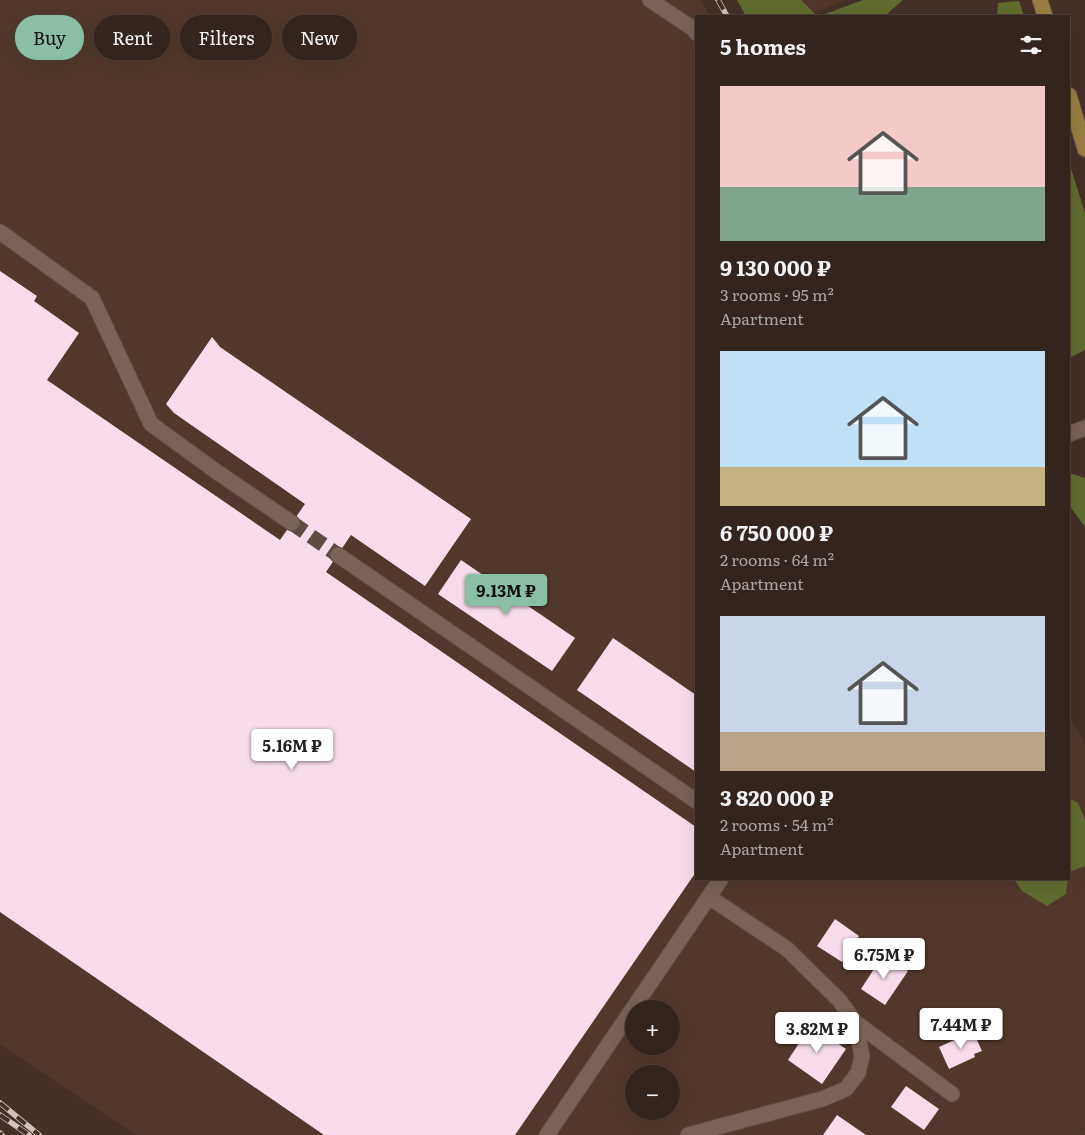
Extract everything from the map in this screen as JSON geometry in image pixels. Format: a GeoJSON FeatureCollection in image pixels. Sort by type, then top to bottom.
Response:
{"type":"FeatureCollection","features":[{"type":"Feature","properties":{"kind":"main road"},"geometry":{"type":"LineString","coordinates":[[1040,0],[1045,15]]}},
{"type":"Feature","properties":{"kind":"main road"},"geometry":{"type":"LineString","coordinates":[[1070,98],[1085,149]]}},
{"type":"Feature","properties":{"kind":"lane"},"geometry":{"type":"LineString","coordinates":[[650,0],[695,30]]}},
{"type":"Feature","properties":{"kind":"lane"},"geometry":{"type":"LineString","coordinates":[[0,232],[92,298],[151,424],[216,472],[292,524]]}},
{"type":"Feature","properties":{"kind":"lane"},"geometry":{"type":"LineString","coordinates":[[1070,434],[1085,428]]}},
{"type":"Feature","properties":{"kind":"lane"},"geometry":{"type":"LineString","coordinates":[[338,555],[695,799]]}},
{"type":"Feature","properties":{"kind":"lane"},"geometry":{"type":"LineString","coordinates":[[547,1135],[719,880]]}},
{"type":"Feature","properties":{"kind":"lane"},"geometry":{"type":"LineString","coordinates":[[709,897],[787,949],[839,1000],[855,1022],[952,1094]]}},
{"type":"Feature","properties":{"kind":"lane"},"geometry":{"type":"LineString","coordinates":[[688,1135],[822,1100],[846,1089],[858,1073],[862,1056],[855,1022]]}},
{"type":"Feature","properties":{"kind":"shaded area"},"geometry":{"type":"Polygon","coordinates":[[[0,0],[701,0],[709,15],[695,15],[695,880],[1070,880],[1070,717],[1085,744],[1085,1134],[137,1135],[0,1044],[0,0]]]}},
{"type":"Feature","properties":{"kind":"shaded area"},"geometry":{"type":"Polygon","coordinates":[[[801,0],[846,0],[810,15],[801,0]]]}},
{"type":"Feature","properties":{"kind":"green space"},"geometry":{"type":"Polygon","coordinates":[[[737,0],[801,0],[816,15],[745,15],[737,0]]]}},
{"type":"Feature","properties":{"kind":"green space"},"geometry":{"type":"Polygon","coordinates":[[[863,0],[903,0],[888,13],[889,15],[823,15],[863,0]]]}},
{"type":"Feature","properties":{"kind":"green space"},"geometry":{"type":"Polygon","coordinates":[[[1019,1],[1024,15],[997,15],[998,3],[1019,1]]]}},
{"type":"Feature","properties":{"kind":"green space"},"geometry":{"type":"Polygon","coordinates":[[[1070,165],[1085,213],[1085,350],[1070,358],[1070,165]]]}},
{"type":"Feature","properties":{"kind":"green space"},"geometry":{"type":"Polygon","coordinates":[[[1070,473],[1085,478],[1085,527],[1070,506],[1070,473]]]}},
{"type":"Feature","properties":{"kind":"green space"},"geometry":{"type":"Polygon","coordinates":[[[1070,799],[1078,803],[1085,820],[1085,866],[1070,872],[1070,799]]]}},
{"type":"Feature","properties":{"kind":"green space"},"geometry":{"type":"Polygon","coordinates":[[[1015,880],[1068,880],[1066,894],[1047,906],[1022,891],[1015,880]]]}},
{"type":"Feature","properties":{"kind":"building"},"geometry":{"type":"Polygon","coordinates":[[[0,271],[37,296],[34,301],[79,333],[47,380],[280,540],[305,504],[174,413],[166,404],[212,337],[220,347],[471,519],[425,586],[351,535],[326,572],[695,826],[695,873],[515,1135],[324,1135],[0,912],[0,271]]]}},
{"type":"Feature","properties":{"kind":"building"},"geometry":{"type":"Polygon","coordinates":[[[461,560],[575,638],[552,671],[438,594],[461,560]]]}},
{"type":"Feature","properties":{"kind":"building"},"geometry":{"type":"Polygon","coordinates":[[[613,638],[695,694],[695,771],[577,690],[613,638]]]}},
{"type":"Feature","properties":{"kind":"building"},"geometry":{"type":"Polygon","coordinates":[[[835,919],[859,936],[842,962],[817,946],[835,919]]]}},
{"type":"Feature","properties":{"kind":"building"},"geometry":{"type":"Polygon","coordinates":[[[883,955],[908,971],[885,1005],[861,989],[883,955]]]}},
{"type":"Feature","properties":{"kind":"building"},"geometry":{"type":"Polygon","coordinates":[[[811,1025],[846,1049],[822,1084],[788,1060],[811,1025]]]}},
{"type":"Feature","properties":{"kind":"building"},"geometry":{"type":"Polygon","coordinates":[[[976,1033],[982,1051],[974,1054],[975,1057],[949,1069],[939,1047],[965,1035],[966,1037],[976,1033]]]}},
{"type":"Feature","properties":{"kind":"building"},"geometry":{"type":"Polygon","coordinates":[[[906,1086],[939,1109],[924,1130],[891,1107],[906,1086]]]}},
{"type":"Feature","properties":{"kind":"building"},"geometry":{"type":"Polygon","coordinates":[[[837,1115],[866,1135],[823,1135],[837,1115]]]}},
{"type":"Feature","properties":{"kind":"tunnel"},"geometry":{"type":"LineString","coordinates":[[292,523],[338,555]]}},
{"type":"Feature","properties":{"kind":"railway"},"geometry":{"type":"LineString","coordinates":[[718,0],[726,15]]}},
{"type":"Feature","properties":{"kind":"railway"},"geometry":{"type":"LineString","coordinates":[[0,1103],[39,1135]]}},
{"type":"Feature","properties":{"kind":"railway"},"geometry":{"type":"LineString","coordinates":[[0,1115],[29,1135]]}}]}
